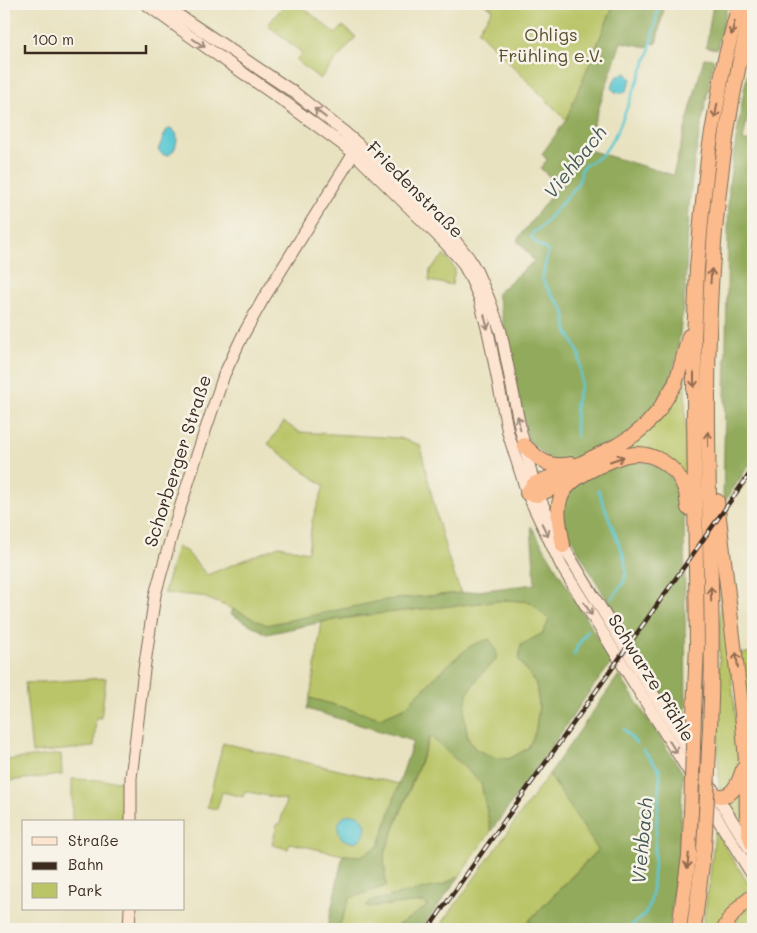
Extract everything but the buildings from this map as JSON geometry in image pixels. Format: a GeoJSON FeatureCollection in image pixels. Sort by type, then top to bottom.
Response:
{"type":"FeatureCollection","features":[{"type":"Feature","properties":{"kind":"highway"},"geometry":{"type":"LineString","coordinates":[[680,929],[689,856],[698,645],[694,416],[695,313],[698,258],[709,150],[725,57],[739,4]]}},
{"type":"Feature","properties":{"kind":"highway"},"geometry":{"type":"LineString","coordinates":[[694,929],[704,848],[711,720],[709,305],[714,234],[725,140],[753,4]]}},
{"type":"Feature","properties":{"kind":"highway"},"geometry":{"type":"LineString","coordinates":[[533,491],[572,468],[616,446],[646,425],[670,393],[679,372],[695,313]]}},
{"type":"Feature","properties":{"kind":"highway"},"geometry":{"type":"LineString","coordinates":[[524,445],[538,459],[551,465],[567,465],[591,458]]}},
{"type":"Feature","properties":{"kind":"highway"},"geometry":{"type":"LineString","coordinates":[[533,491],[582,475],[615,459],[628,455],[646,455],[658,459],[672,469],[683,484],[687,496],[691,526],[696,540]]}},
{"type":"Feature","properties":{"kind":"highway"},"geometry":{"type":"LineString","coordinates":[[563,546],[559,520],[560,501],[566,488],[582,475]]}},
{"type":"Feature","properties":{"kind":"highway"},"geometry":{"type":"LineString","coordinates":[[709,487],[716,498],[718,509],[738,671],[746,761],[747,819],[753,846]]}},
{"type":"Feature","properties":{"kind":"highway"},"geometry":{"type":"LineString","coordinates":[[696,783],[704,791],[717,796],[728,794],[738,785],[746,761]]}},
{"type":"Feature","properties":{"kind":"highway"},"geometry":{"type":"LineString","coordinates":[[724,929],[732,914],[753,896]]}},
{"type":"Feature","properties":{"kind":"main road","name":"Friedenstraße"},"geometry":{"type":"LineString","coordinates":[[146,4],[286,103],[356,148],[453,238],[469,258],[489,299],[501,332],[533,491]]}},
{"type":"Feature","properties":{"kind":"main road","name":"Friedenstraße"},"geometry":{"type":"LineString","coordinates":[[162,4],[319,111],[462,262],[480,297],[508,434],[533,491]]}},
{"type":"Feature","properties":{"kind":"main road","name":"Schorberger Straße"},"geometry":{"type":"LineString","coordinates":[[131,820],[133,762],[155,595],[196,455],[224,375],[242,336],[356,148]]}},
{"type":"Feature","properties":{"kind":"main road","name":"Schwarze Pfähle"},"geometry":{"type":"LineString","coordinates":[[533,491],[563,546],[753,854]]}},
{"type":"Feature","properties":{"kind":"main road","name":"Schwarze Pfähle"},"geometry":{"type":"LineString","coordinates":[[533,491],[562,567],[696,783],[716,819],[753,876]]}},
{"type":"Feature","properties":{"kind":"main road"},"geometry":{"type":"LineString","coordinates":[[129,929],[130,910]]}},
{"type":"Feature","properties":{"kind":"green space"},"geometry":{"type":"Polygon","coordinates":[[[285,4],[299,4],[336,34],[343,26],[356,37],[320,79],[296,60],[302,53],[268,25],[285,4]]]}},
{"type":"Feature","properties":{"kind":"green space","name":"Ohligs Frühling e.V."},"geometry":{"type":"Polygon","coordinates":[[[484,4],[614,4],[566,120],[478,31],[493,9],[484,4]]]}},
{"type":"Feature","properties":{"kind":"green space"},"geometry":{"type":"Polygon","coordinates":[[[614,4],[665,4],[656,44],[649,42],[648,47],[621,42],[585,149],[673,175],[704,58],[714,59],[694,163],[689,206],[685,293],[677,356],[669,382],[655,405],[637,425],[620,438],[576,459],[551,461],[528,440],[497,293],[534,261],[517,240],[559,185],[540,168],[547,160],[542,154],[566,120],[614,4]]]}},
{"type":"Feature","properties":{"kind":"green space"},"geometry":{"type":"Polygon","coordinates":[[[713,4],[728,4],[717,49],[706,47],[713,4]]]}},
{"type":"Feature","properties":{"kind":"green space"},"geometry":{"type":"Polygon","coordinates":[[[753,48],[753,90],[743,140],[753,143],[753,459],[723,504],[729,184],[744,90],[753,48]]]}},
{"type":"Feature","properties":{"kind":"green space"},"geometry":{"type":"Polygon","coordinates":[[[444,255],[455,269],[452,285],[429,281],[430,270],[444,255]]]}},
{"type":"Feature","properties":{"kind":"green space"},"geometry":{"type":"Polygon","coordinates":[[[685,365],[686,482],[659,455],[550,480],[685,365]]]}},
{"type":"Feature","properties":{"kind":"green space"},"geometry":{"type":"Polygon","coordinates":[[[284,422],[299,432],[400,438],[420,445],[443,539],[461,593],[386,600],[266,625],[201,596],[164,593],[177,547],[186,551],[207,575],[279,546],[308,552],[312,521],[324,486],[268,444],[284,422]]]}},
{"type":"Feature","properties":{"kind":"green space"},"geometry":{"type":"Polygon","coordinates":[[[637,461],[651,463],[665,471],[676,486],[684,505],[686,715],[684,731],[563,522],[563,505],[573,485],[620,463],[637,461]]]}},
{"type":"Feature","properties":{"kind":"green space"},"geometry":{"type":"Polygon","coordinates":[[[531,526],[612,662],[491,831],[481,783],[430,736],[384,855],[386,886],[350,898],[338,929],[327,929],[343,855],[361,856],[379,846],[413,741],[307,709],[310,698],[380,718],[404,708],[450,663],[472,645],[489,639],[496,650],[496,660],[479,676],[467,694],[464,714],[468,739],[475,749],[493,757],[509,759],[527,749],[532,741],[536,729],[539,705],[536,684],[519,660],[521,645],[543,633],[549,620],[531,602],[507,600],[359,616],[267,634],[231,614],[233,609],[267,625],[386,600],[535,584],[531,526]]]}},
{"type":"Feature","properties":{"kind":"green space"},"geometry":{"type":"Polygon","coordinates":[[[721,570],[739,754],[739,769],[725,790],[719,789],[718,747],[721,570]]]}},
{"type":"Feature","properties":{"kind":"green space"},"geometry":{"type":"Polygon","coordinates":[[[507,600],[531,602],[550,620],[543,633],[521,645],[519,660],[536,684],[539,705],[536,729],[532,741],[527,749],[509,759],[493,757],[475,749],[468,739],[464,714],[467,694],[479,676],[496,660],[472,645],[450,663],[404,708],[380,718],[310,698],[322,622],[383,613],[507,600]]]}},
{"type":"Feature","properties":{"kind":"green space"},"geometry":{"type":"Polygon","coordinates":[[[753,652],[753,833],[740,654],[753,652]]]}},
{"type":"Feature","properties":{"kind":"green space"},"geometry":{"type":"Polygon","coordinates":[[[619,675],[683,773],[679,848],[669,929],[521,929],[598,850],[549,774],[619,675]]]}},
{"type":"Feature","properties":{"kind":"green space"},"geometry":{"type":"Polygon","coordinates":[[[106,678],[101,718],[96,717],[94,747],[32,753],[25,683],[106,678]]]}},
{"type":"Feature","properties":{"kind":"green space"},"geometry":{"type":"Polygon","coordinates":[[[431,735],[481,783],[491,831],[460,876],[442,885],[366,907],[423,902],[428,906],[398,925],[395,929],[338,929],[350,898],[386,886],[384,855],[431,735]]]}},
{"type":"Feature","properties":{"kind":"green space"},"geometry":{"type":"Polygon","coordinates":[[[223,743],[399,784],[379,846],[361,856],[343,855],[290,843],[288,849],[272,845],[286,800],[245,791],[243,797],[222,792],[217,809],[207,807],[223,743]]]}},
{"type":"Feature","properties":{"kind":"green space"},"geometry":{"type":"Polygon","coordinates":[[[61,754],[62,775],[8,781],[6,760],[61,754]]]}},
{"type":"Feature","properties":{"kind":"green space"},"geometry":{"type":"Polygon","coordinates":[[[549,774],[598,849],[521,929],[438,929],[549,774]]]}},
{"type":"Feature","properties":{"kind":"green space"},"geometry":{"type":"Polygon","coordinates":[[[72,779],[122,781],[122,820],[72,820],[72,779]]]}},
{"type":"Feature","properties":{"kind":"green space"},"geometry":{"type":"Polygon","coordinates":[[[742,785],[744,831],[726,802],[742,785]]]}},
{"type":"Feature","properties":{"kind":"green space"},"geometry":{"type":"Polygon","coordinates":[[[715,831],[751,888],[732,906],[720,929],[702,929],[709,885],[715,831]]]}},
{"type":"Feature","properties":{"kind":"green space"},"geometry":{"type":"Polygon","coordinates":[[[460,876],[421,929],[395,929],[398,925],[428,906],[423,902],[366,907],[370,901],[442,885],[460,876]]]}},
{"type":"Feature","properties":{"kind":"green space"},"geometry":{"type":"Polygon","coordinates":[[[753,903],[753,923],[737,929],[730,929],[735,920],[753,903]]]}},
{"type":"Feature","properties":{"kind":"water"},"geometry":{"type":"Polygon","coordinates":[[[626,73],[631,79],[627,90],[623,93],[615,92],[612,88],[615,80],[618,76],[626,73]]]}},
{"type":"Feature","properties":{"kind":"water"},"geometry":{"type":"Polygon","coordinates":[[[171,128],[176,133],[177,142],[170,154],[162,154],[158,150],[166,131],[171,128]]]}},
{"type":"Feature","properties":{"kind":"water"},"geometry":{"type":"Polygon","coordinates":[[[352,814],[362,818],[366,828],[362,838],[352,842],[342,838],[338,828],[342,818],[352,814]]]}},
{"type":"Feature","properties":{"kind":"waterway","name":"Viehbach"},"geometry":{"type":"LineString","coordinates":[[577,437],[575,422],[576,402],[581,385],[579,353],[567,331],[565,314],[561,305],[553,297],[542,279],[548,252],[536,243],[531,236],[575,188],[580,179],[581,170],[584,166],[602,155],[618,130],[649,53],[659,4]]}},
{"type":"Feature","properties":{"kind":"waterway","name":"Viehbach"},"geometry":{"type":"LineString","coordinates":[[598,490],[624,557],[626,571],[624,582],[612,598]]}},
{"type":"Feature","properties":{"kind":"waterway","name":"Viehbach"},"geometry":{"type":"LineString","coordinates":[[574,655],[588,630]]}},
{"type":"Feature","properties":{"kind":"waterway","name":"Viehbach"},"geometry":{"type":"LineString","coordinates":[[624,729],[636,743]]}},
{"type":"Feature","properties":{"kind":"waterway","name":"Viehbach"},"geometry":{"type":"LineString","coordinates":[[627,929],[648,910],[652,890],[660,776],[659,769],[643,750]]}},
{"type":"Feature","properties":{"kind":"railway"},"geometry":{"type":"LineString","coordinates":[[428,929],[753,469]]}}]}
